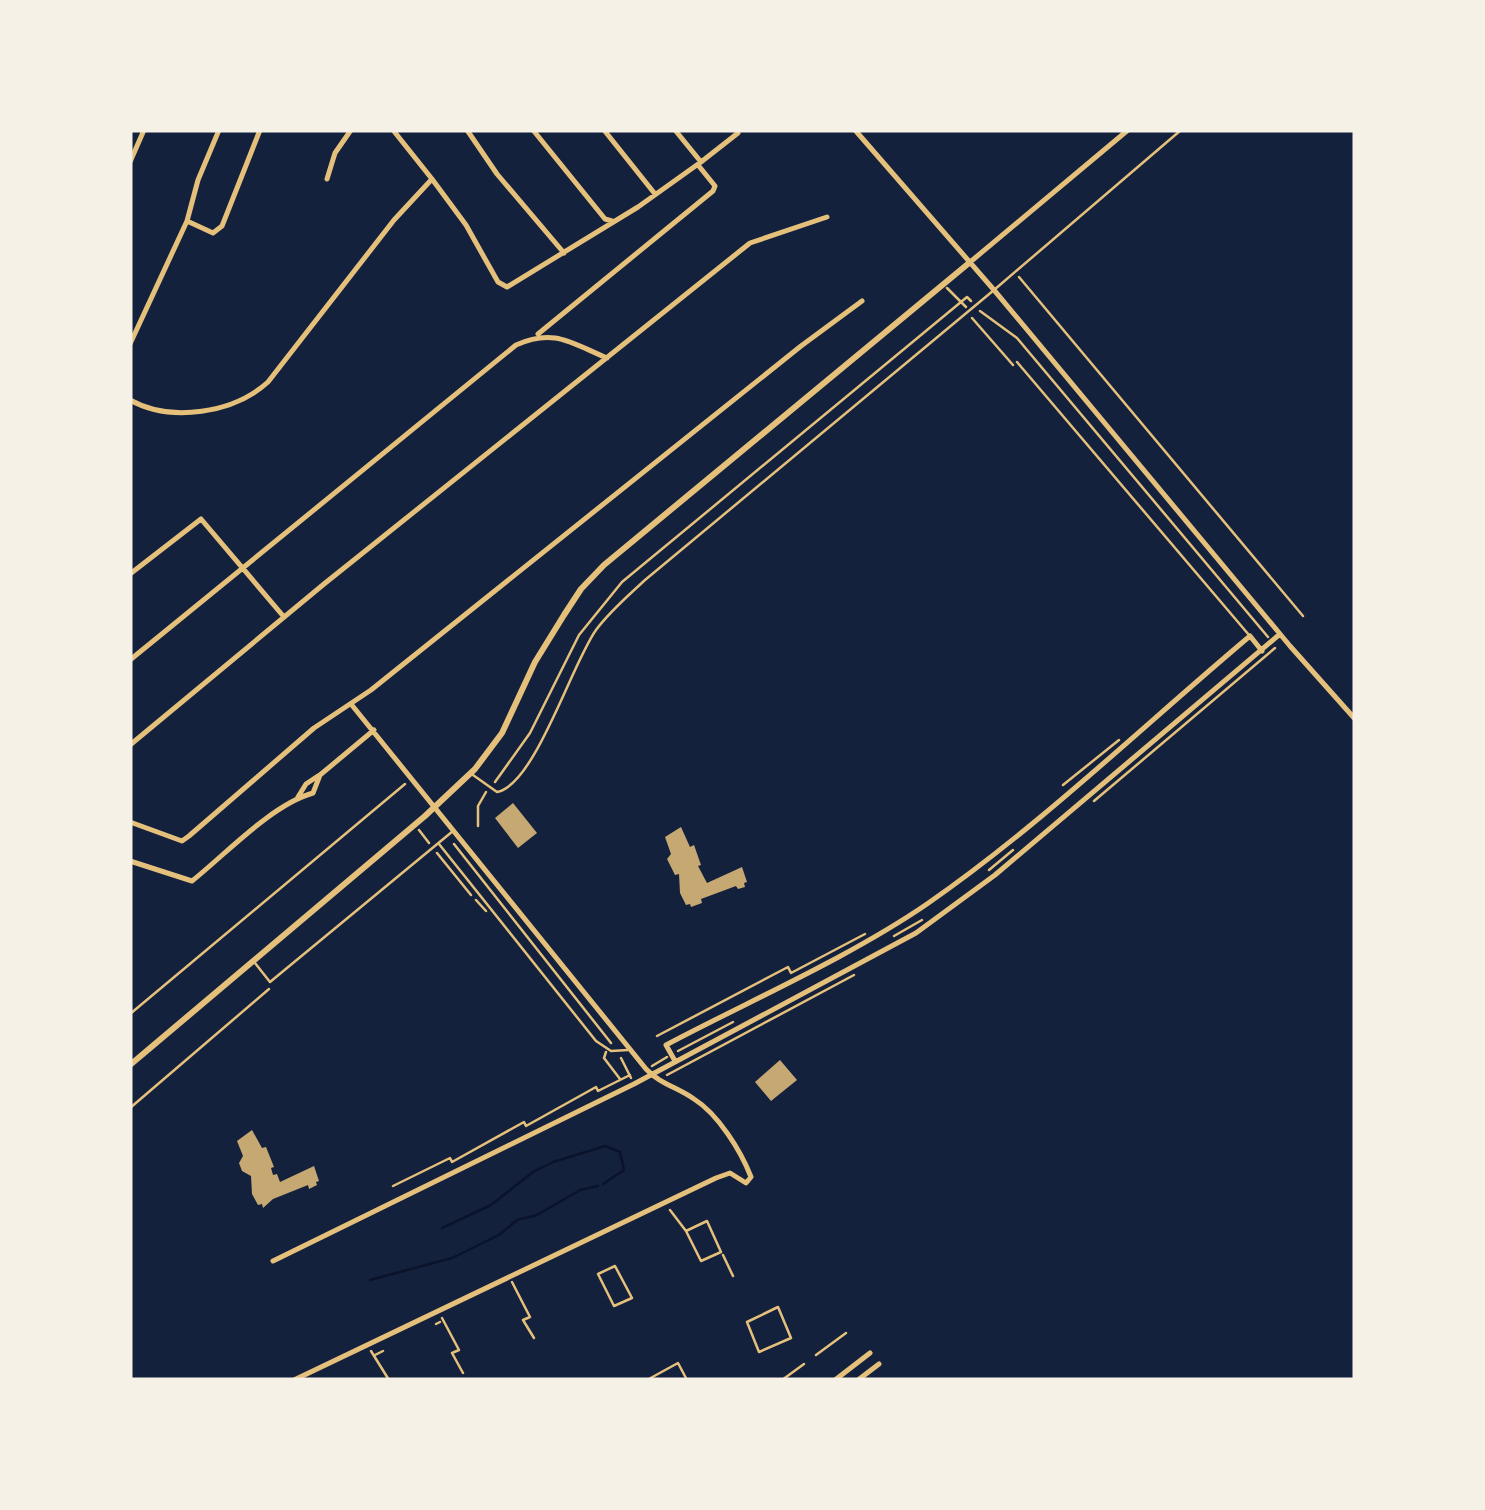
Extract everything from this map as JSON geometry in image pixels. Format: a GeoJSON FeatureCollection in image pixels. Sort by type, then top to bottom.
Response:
{"type":"FeatureCollection","features":[{"type":"Feature","properties":{"kind":"street"},"geometry":{"type":"LineString","coordinates":[[130,162],[144,130]]}},
{"type":"Feature","properties":{"kind":"street"},"geometry":{"type":"LineString","coordinates":[[130,344],[186,221],[219,130]]}},
{"type":"Feature","properties":{"kind":"street"},"geometry":{"type":"LineString","coordinates":[[186,221],[213,233],[222,226],[260,130]]}},
{"type":"Feature","properties":{"kind":"street"},"geometry":{"type":"LineString","coordinates":[[327,178],[336,153],[351,130]]}},
{"type":"Feature","properties":{"kind":"street"},"geometry":{"type":"LineString","coordinates":[[393,130],[466,225],[498,282],[507,287],[614,222],[738,133]]}},
{"type":"Feature","properties":{"kind":"street"},"geometry":{"type":"LineString","coordinates":[[467,130],[497,174],[564,253]]}},
{"type":"Feature","properties":{"kind":"street"},"geometry":{"type":"LineString","coordinates":[[532,130],[605,218],[614,222]]}},
{"type":"Feature","properties":{"kind":"street"},"geometry":{"type":"LineString","coordinates":[[604,130],[656,194]]}},
{"type":"Feature","properties":{"kind":"street"},"geometry":{"type":"LineString","coordinates":[[130,660],[516,345],[535,336],[713,192],[711,179],[675,130]]}},
{"type":"Feature","properties":{"kind":"street"},"geometry":{"type":"LineString","coordinates":[[855,130],[1355,719]]}},
{"type":"Feature","properties":{"kind":"street"},"geometry":{"type":"LineString","coordinates":[[130,1064],[470,774],[502,733],[535,662],[564,615],[604,565],[1128,130]]}},
{"type":"Feature","properties":{"kind":"street"},"geometry":{"type":"LineString","coordinates":[[130,400],[170,414],[200,412],[259,390],[394,220],[432,179]]}},
{"type":"Feature","properties":{"kind":"street"},"geometry":{"type":"LineString","coordinates":[[130,745],[750,243],[827,218]]}},
{"type":"Feature","properties":{"kind":"street"},"geometry":{"type":"LineString","coordinates":[[130,822],[182,840],[314,728],[350,704],[801,346],[862,302]]}},
{"type":"Feature","properties":{"kind":"street"},"geometry":{"type":"LineString","coordinates":[[535,336],[553,335],[607,358]]}},
{"type":"Feature","properties":{"kind":"street"},"geometry":{"type":"LineString","coordinates":[[130,574],[200,519],[284,617]]}},
{"type":"Feature","properties":{"kind":"street"},"geometry":{"type":"LineString","coordinates":[[273,1261],[634,1084],[945,914],[1274,645],[1280,634]]}},
{"type":"Feature","properties":{"kind":"street"},"geometry":{"type":"LineString","coordinates":[[675,1061],[666,1045],[874,937],[946,890],[1250,636],[1262,651]]}},
{"type":"Feature","properties":{"kind":"street"},"geometry":{"type":"LineString","coordinates":[[294,1380],[716,1178],[730,1173],[746,1183],[751,1177],[706,1107],[659,1083],[350,704]]}},
{"type":"Feature","properties":{"kind":"street"},"geometry":{"type":"LineString","coordinates":[[130,861],[192,882],[298,797],[313,794],[320,775],[374,730]]}},
{"type":"Feature","properties":{"kind":"street"},"geometry":{"type":"LineString","coordinates":[[835,1380],[870,1353]]}},
{"type":"Feature","properties":{"kind":"street"},"geometry":{"type":"LineString","coordinates":[[858,1380],[879,1364]]}},
{"type":"Feature","properties":{"kind":"lane"},"geometry":{"type":"LineString","coordinates":[[470,774],[503,792],[542,743],[583,653],[612,611],[1181,130]]}},
{"type":"Feature","properties":{"kind":"lane"},"geometry":{"type":"LineString","coordinates":[[1017,362],[1250,636]]}},
{"type":"Feature","properties":{"kind":"lane"},"geometry":{"type":"LineString","coordinates":[[254,962],[270,982],[454,830]]}},
{"type":"Feature","properties":{"kind":"lane"},"geometry":{"type":"LineString","coordinates":[[439,844],[606,1050],[630,1050]]}},
{"type":"Feature","properties":{"kind":"path"},"geometry":{"type":"LineString","coordinates":[[1014,273],[1303,616]]}},
{"type":"Feature","properties":{"kind":"path"},"geometry":{"type":"LineString","coordinates":[[954,294],[958,299]]}},
{"type":"Feature","properties":{"kind":"path"},"geometry":{"type":"LineString","coordinates":[[967,297],[1017,338],[1274,645]]}},
{"type":"Feature","properties":{"kind":"path"},"geometry":{"type":"LineString","coordinates":[[130,1014],[413,777]]}},
{"type":"Feature","properties":{"kind":"path"},"geometry":{"type":"LineString","coordinates":[[478,826],[478,806],[490,787]]}},
{"type":"Feature","properties":{"kind":"path"},"geometry":{"type":"LineString","coordinates":[[454,844],[617,1050],[634,1084]]}},
{"type":"Feature","properties":{"kind":"path"},"geometry":{"type":"LineString","coordinates":[[452,872],[471,895]]}},
{"type":"Feature","properties":{"kind":"path"},"geometry":{"type":"LineString","coordinates":[[657,1036],[788,967],[791,973],[870,931]]}},
{"type":"Feature","properties":{"kind":"path"},"geometry":{"type":"LineString","coordinates":[[606,1050],[604,1058],[621,1080]]}},
{"type":"Feature","properties":{"kind":"path"},"geometry":{"type":"LineString","coordinates":[[394,1186],[450,1158],[452,1162],[596,1088],[598,1091],[630,1076]]}},
{"type":"Feature","properties":{"kind":"path"},"geometry":{"type":"LineString","coordinates":[[670,1210],[686,1231],[700,1262],[722,1252]]}},
{"type":"Feature","properties":{"kind":"path"},"geometry":{"type":"LineString","coordinates":[[686,1231],[707,1222],[733,1276]]}},
{"type":"Feature","properties":{"kind":"path"},"geometry":{"type":"LineString","coordinates":[[615,1266],[632,1298],[614,1306],[598,1274],[615,1266]]}},
{"type":"Feature","properties":{"kind":"path"},"geometry":{"type":"LineString","coordinates":[[509,1277],[530,1316],[523,1320],[534,1338]]}},
{"type":"Feature","properties":{"kind":"path"},"geometry":{"type":"LineString","coordinates":[[778,1307],[791,1338],[759,1352],[747,1322],[778,1307]]}},
{"type":"Feature","properties":{"kind":"path"},"geometry":{"type":"LineString","coordinates":[[438,1312],[460,1350],[452,1353],[463,1374]]}},
{"type":"Feature","properties":{"kind":"path"},"geometry":{"type":"LineString","coordinates":[[816,1356],[846,1333]]}},
{"type":"Feature","properties":{"kind":"path"},"geometry":{"type":"LineString","coordinates":[[368,1346],[389,1380]]}},
{"type":"Feature","properties":{"kind":"path"},"geometry":{"type":"LineString","coordinates":[[375,1355],[383,1351]]}},
{"type":"Feature","properties":{"kind":"path"},"geometry":{"type":"LineString","coordinates":[[648,1380],[678,1363],[687,1380]]}},
{"type":"Feature","properties":{"kind":"path"},"geometry":{"type":"LineString","coordinates":[[782,1380],[804,1364]]}},
{"type":"Feature","properties":{"kind":"building"},"geometry":{"type":"Polygon","coordinates":[[[513,803],[537,833],[518,848],[495,818],[513,803]]]}},
{"type":"Feature","properties":{"kind":"building"},"geometry":{"type":"Polygon","coordinates":[[[681,827],[690,847],[694,845],[701,865],[698,866],[707,883],[742,867],[745,887],[736,886],[701,899],[702,903],[686,905],[680,893],[679,874],[675,875],[667,859],[671,854],[665,837],[681,827]]]}},
{"type":"Feature","properties":{"kind":"building"},"geometry":{"type":"Polygon","coordinates":[[[780,1060],[797,1080],[771,1101],[755,1082],[780,1060]]]}},
{"type":"Feature","properties":{"kind":"building"},"geometry":{"type":"Polygon","coordinates":[[[252,1130],[262,1148],[266,1147],[273,1175],[277,1174],[280,1182],[314,1166],[317,1185],[273,1199],[263,1208],[258,1205],[252,1194],[251,1176],[242,1171],[239,1163],[243,1156],[237,1141],[252,1130]]]}},
{"type":"Feature","properties":{"kind":"waterway"},"geometry":{"type":"LineString","coordinates":[[442,1228],[491,1205],[533,1172],[605,1146],[620,1152],[624,1170],[603,1184]]}},
{"type":"Feature","properties":{"kind":"waterway"},"geometry":{"type":"LineString","coordinates":[[370,1280],[452,1258],[499,1235],[517,1220],[537,1215],[580,1190],[598,1186]]}}]}
